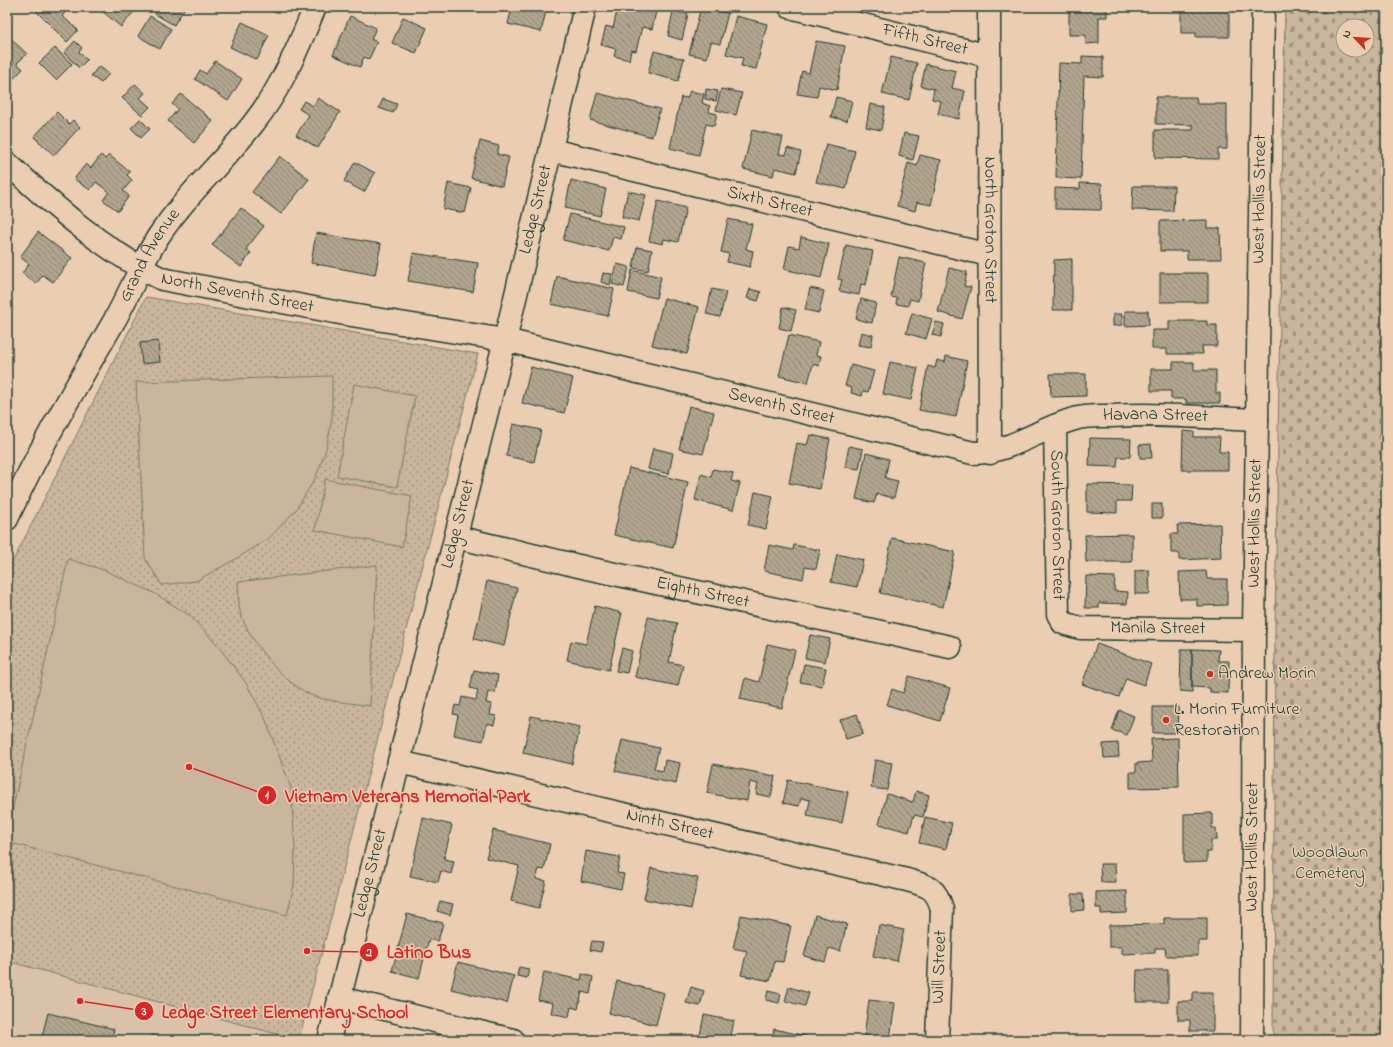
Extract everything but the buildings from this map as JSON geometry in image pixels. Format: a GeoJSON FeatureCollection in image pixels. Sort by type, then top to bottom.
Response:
{"type":"FeatureCollection","features":[{"type":"Feature","properties":{"kind":"street","name":"Grand Avenue"},"geometry":{"type":"LineString","coordinates":[[7,519],[13,490],[158,238],[171,220],[253,124],[270,101],[296,52],[315,7]]}},
{"type":"Feature","properties":{"kind":"street","name":"Ledge Street"},"geometry":{"type":"LineString","coordinates":[[329,1040],[505,340],[585,7]]}},
{"type":"Feature","properties":{"kind":"street","name":"Fifth Street"},"geometry":{"type":"LineString","coordinates":[[790,7],[990,56]]}},
{"type":"Feature","properties":{"kind":"street","name":"North Groton Street"},"geometry":{"type":"LineString","coordinates":[[989,7],[988,255],[990,453]]}},
{"type":"Feature","properties":{"kind":"street","name":"West Hollis Street"},"geometry":{"type":"LineString","coordinates":[[1252,1040],[1254,630],[1263,7]]}},
{"type":"Feature","properties":{"kind":"street","name":"Sixth Street"},"geometry":{"type":"LineString","coordinates":[[551,150],[988,255]]}},
{"type":"Feature","properties":{"kind":"street","name":"North Seventh Street"},"geometry":{"type":"LineString","coordinates":[[7,163],[48,201],[99,242],[141,268],[162,278],[345,314],[505,340]]}},
{"type":"Feature","properties":{"kind":"street","name":"Seventh Street"},"geometry":{"type":"LineString","coordinates":[[505,340],[966,451],[990,453],[1008,447],[1055,426]]}},
{"type":"Feature","properties":{"kind":"street","name":"Havana Street"},"geometry":{"type":"LineString","coordinates":[[1055,426],[1080,417],[1133,415],[1257,420]]}},
{"type":"Feature","properties":{"kind":"street","name":"South Groton Street"},"geometry":{"type":"LineString","coordinates":[[1055,426],[1058,614],[1063,623]]}},
{"type":"Feature","properties":{"kind":"street","name":"Eighth Street"},"geometry":{"type":"LineString","coordinates":[[456,537],[587,568],[950,647]]}},
{"type":"Feature","properties":{"kind":"street","name":"Manila Street"},"geometry":{"type":"LineString","coordinates":[[1063,623],[1080,628],[1254,630]]}},
{"type":"Feature","properties":{"kind":"street","name":"Ninth Street"},"geometry":{"type":"LineString","coordinates":[[399,762],[906,880],[929,888],[938,895]]}},
{"type":"Feature","properties":{"kind":"street","name":"Will Street"},"geometry":{"type":"LineString","coordinates":[[937,1040],[942,925],[942,909],[938,895]]}},
{"type":"Feature","properties":{"kind":"street"},"geometry":{"type":"LineString","coordinates":[[339,998],[513,1040]]}},
{"type":"Feature","properties":{"kind":"shaded area"},"geometry":{"type":"Polygon","coordinates":[[[7,961],[299,1040],[7,1040],[7,961]]]}},
{"type":"Feature","properties":{"kind":"green space","name":"Woodlawn Cemetery"},"geometry":{"type":"Polygon","coordinates":[[[1285,7],[1386,7],[1386,1040],[1273,1040],[1275,628],[1285,7]]]}},
{"type":"Feature","properties":{"kind":"green space"},"geometry":{"type":"Polygon","coordinates":[[[146,297],[478,354],[299,1040],[7,961],[7,573],[146,297]]]}},
{"type":"Feature","properties":{"kind":"green space"},"geometry":{"type":"Polygon","coordinates":[[[332,376],[332,419],[326,449],[316,477],[295,511],[268,539],[234,560],[196,581],[162,585],[145,558],[136,382],[332,376]]]}},
{"type":"Feature","properties":{"kind":"green space"},"geometry":{"type":"Polygon","coordinates":[[[354,384],[415,396],[397,487],[337,476],[354,384]]]}},
{"type":"Feature","properties":{"kind":"green space"},"geometry":{"type":"Polygon","coordinates":[[[325,479],[412,496],[402,547],[315,530],[325,479]]]}},
{"type":"Feature","properties":{"kind":"green space"},"geometry":{"type":"Polygon","coordinates":[[[68,559],[104,570],[154,593],[189,615],[216,643],[246,683],[265,718],[291,788],[295,848],[294,885],[287,915],[7,842],[7,834],[68,559]]]}},
{"type":"Feature","properties":{"kind":"green space"},"geometry":{"type":"Polygon","coordinates":[[[377,565],[370,706],[323,699],[304,691],[292,683],[270,662],[252,637],[240,612],[238,582],[377,565]]]}},
{"type":"Feature","properties":{"kind":"place","name":"Andrew Morin"},"geometry":{"type":"Point","coordinates":[1210,674]}},
{"type":"Feature","properties":{"kind":"place","name":"L. Morin Furniture Restoration"},"geometry":{"type":"Point","coordinates":[1166,720]}},
{"type":"Feature","properties":{"kind":"place","name":"Vietnam Veterans Memorial Park"},"geometry":{"type":"Point","coordinates":[189,767]}},
{"type":"Feature","properties":{"kind":"place","name":"Latino Bus"},"geometry":{"type":"Point","coordinates":[307,951]}},
{"type":"Feature","properties":{"kind":"place","name":"Ledge Street Elementary School"},"geometry":{"type":"Point","coordinates":[80,1001]}}]}
